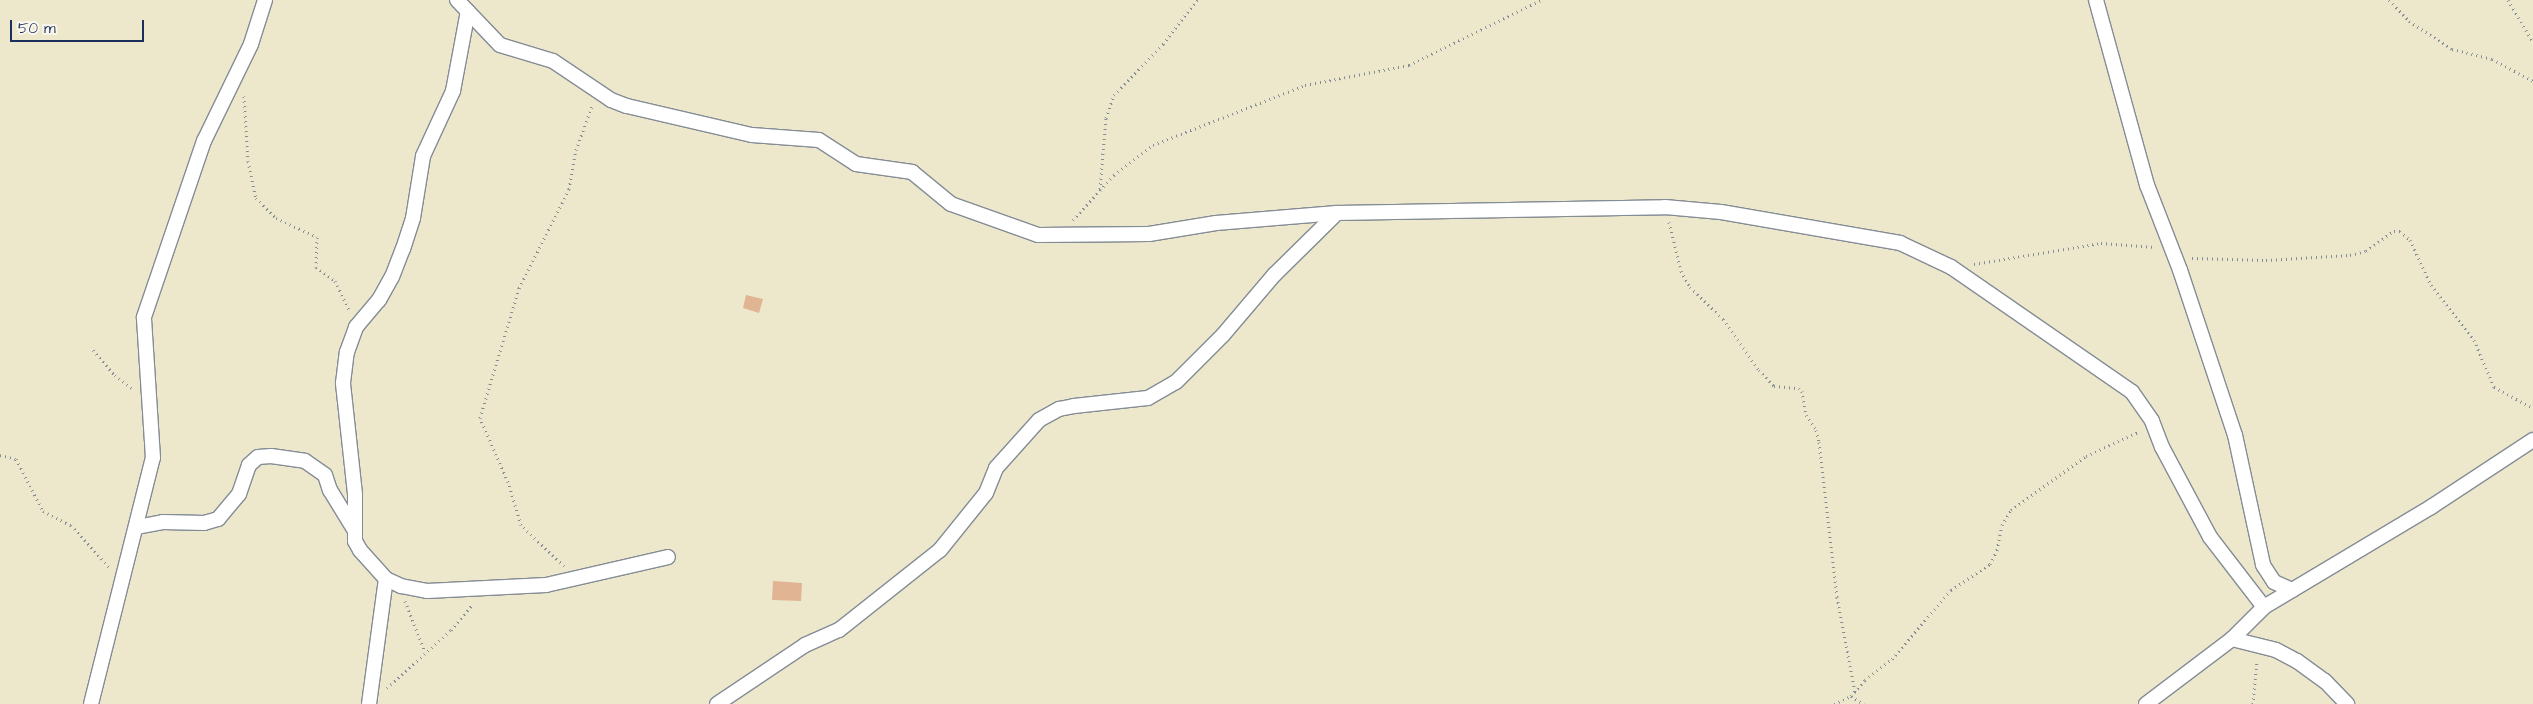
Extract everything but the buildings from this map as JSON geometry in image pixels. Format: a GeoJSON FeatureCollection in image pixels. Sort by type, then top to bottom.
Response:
{"type":"FeatureCollection","features":[{"type":"Feature","properties":{"kind":"street"},"geometry":{"type":"LineString","coordinates":[[91,704],[153,458],[144,317],[204,141],[242,62],[265,0]]}},
{"type":"Feature","properties":{"kind":"street"},"geometry":{"type":"LineString","coordinates":[[457,0],[500,45],[553,62],[597,91],[626,106],[680,120],[752,135],[819,140],[856,164],[912,172],[951,204],[1038,235],[1149,234],[1216,223],[1337,213],[1664,207],[1721,212],[1765,222],[1900,243],[1951,267],[2132,392],[2152,421],[2210,538],[2264,607]]}},
{"type":"Feature","properties":{"kind":"street"},"geometry":{"type":"LineString","coordinates":[[2096,0],[2114,56],[2140,163],[2238,442],[2264,565],[2274,582],[2292,590]]}},
{"type":"Feature","properties":{"kind":"street"},"geometry":{"type":"LineString","coordinates":[[468,11],[453,91],[423,156],[413,218],[404,250],[388,285],[356,327],[347,352],[343,383],[355,494],[357,546],[386,578],[401,586],[427,591],[546,585],[668,557]]}},
{"type":"Feature","properties":{"kind":"street"},"geometry":{"type":"LineString","coordinates":[[717,704],[805,646],[839,630],[940,550],[986,492],[996,468],[1039,420],[1059,409],[1148,398],[1176,382],[1223,335],[1275,274],[1337,213]]}},
{"type":"Feature","properties":{"kind":"street"},"geometry":{"type":"LineString","coordinates":[[2146,704],[2232,639],[2264,607],[2431,506],[2533,440]]}},
{"type":"Feature","properties":{"kind":"street"},"geometry":{"type":"LineString","coordinates":[[137,527],[163,522],[204,523],[218,519],[239,494],[249,465],[258,457],[277,456],[305,461],[324,475],[330,490],[355,531]]}},
{"type":"Feature","properties":{"kind":"street"},"geometry":{"type":"LineString","coordinates":[[369,704],[386,578]]}},
{"type":"Feature","properties":{"kind":"street"},"geometry":{"type":"LineString","coordinates":[[2232,639],[2259,645],[2297,661],[2325,681],[2347,704]]}},
{"type":"Feature","properties":{"kind":"path"},"geometry":{"type":"LineString","coordinates":[[1100,190],[1106,118],[1114,95],[1163,44],[1197,0]]}},
{"type":"Feature","properties":{"kind":"path"},"geometry":{"type":"LineString","coordinates":[[1060,235],[1100,190],[1135,156],[1153,145],[1305,85],[1409,65],[1541,0]]}},
{"type":"Feature","properties":{"kind":"path"},"geometry":{"type":"LineString","coordinates":[[2389,0],[2410,21],[2452,49],[2492,59],[2533,81]]}},
{"type":"Feature","properties":{"kind":"path"},"geometry":{"type":"LineString","coordinates":[[2508,0],[2533,42]]}},
{"type":"Feature","properties":{"kind":"path"},"geometry":{"type":"LineString","coordinates":[[242,62],[245,129],[256,198],[276,218],[317,237],[316,267],[335,281],[356,327]]}},
{"type":"Feature","properties":{"kind":"path"},"geometry":{"type":"LineString","coordinates":[[578,578],[521,525],[508,482],[480,418],[518,288],[569,188],[576,150],[597,91]]}},
{"type":"Feature","properties":{"kind":"path"},"geometry":{"type":"LineString","coordinates":[[1664,207],[1682,271],[1690,287],[1723,318],[1759,370],[1774,386],[1799,388],[1802,391],[1807,418],[1817,434],[1838,597],[1855,692]]}},
{"type":"Feature","properties":{"kind":"path"},"geometry":{"type":"LineString","coordinates":[[1951,267],[2045,255],[2101,243],[2172,250],[2189,257],[2220,260],[2328,258],[2366,251],[2387,235],[2400,231],[2410,240],[2431,286],[2474,340],[2491,382],[2504,395],[2533,408]]}},
{"type":"Feature","properties":{"kind":"path"},"geometry":{"type":"LineString","coordinates":[[93,350],[114,375],[150,400]]}},
{"type":"Feature","properties":{"kind":"path"},"geometry":{"type":"LineString","coordinates":[[1834,704],[1851,696],[1892,659],[1951,590],[1990,564],[1997,550],[2002,525],[2011,510],[2086,456],[2135,434],[2152,421]]}},
{"type":"Feature","properties":{"kind":"path"},"geometry":{"type":"LineString","coordinates":[[0,454],[16,459],[43,511],[72,525],[122,581]]}},
{"type":"Feature","properties":{"kind":"path"},"geometry":{"type":"LineString","coordinates":[[386,578],[400,594],[412,614],[425,652]]}},
{"type":"Feature","properties":{"kind":"path"},"geometry":{"type":"LineString","coordinates":[[384,691],[491,588]]}},
{"type":"Feature","properties":{"kind":"path"},"geometry":{"type":"LineString","coordinates":[[2253,704],[2259,645]]}},
{"type":"Feature","properties":{"kind":"path"},"geometry":{"type":"LineString","coordinates":[[1851,696],[1864,704]]}}]}
